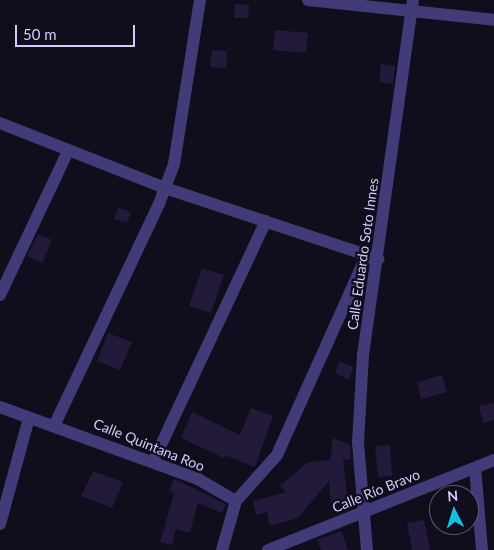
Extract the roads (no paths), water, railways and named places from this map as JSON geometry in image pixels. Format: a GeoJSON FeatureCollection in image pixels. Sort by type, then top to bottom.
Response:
{"type":"FeatureCollection","features":[{"type":"Feature","properties":{"kind":"street"},"geometry":{"type":"LineString","coordinates":[[55,424],[174,164],[200,0]]}},
{"type":"Feature","properties":{"kind":"street"},"geometry":{"type":"LineString","coordinates":[[308,0],[411,13],[494,20]]}},
{"type":"Feature","properties":{"kind":"street","name":"Calle Eduardo Soto Innes"},"geometry":{"type":"LineString","coordinates":[[367,550],[362,513],[358,442],[363,354],[379,259],[413,0]]}},
{"type":"Feature","properties":{"kind":"street"},"geometry":{"type":"LineString","coordinates":[[0,123],[164,188],[266,221],[366,257],[379,259]]}},
{"type":"Feature","properties":{"kind":"street"},"geometry":{"type":"LineString","coordinates":[[0,295],[68,151]]}},
{"type":"Feature","properties":{"kind":"street"},"geometry":{"type":"LineString","coordinates":[[153,462],[266,221]]}},
{"type":"Feature","properties":{"kind":"street"},"geometry":{"type":"LineString","coordinates":[[222,550],[236,501],[277,455],[366,257]]}},
{"type":"Feature","properties":{"kind":"street","name":"Calle Quintana Roo"},"geometry":{"type":"LineString","coordinates":[[0,407],[29,418],[55,424],[198,479],[236,501]]}},
{"type":"Feature","properties":{"kind":"street"},"geometry":{"type":"LineString","coordinates":[[0,524],[29,418]]}},
{"type":"Feature","properties":{"kind":"street","name":"Calle Río Bravo"},"geometry":{"type":"LineString","coordinates":[[268,550],[494,460]]}},
{"type":"Feature","properties":{"kind":"street"},"geometry":{"type":"LineString","coordinates":[[475,468],[482,550]]}}]}
